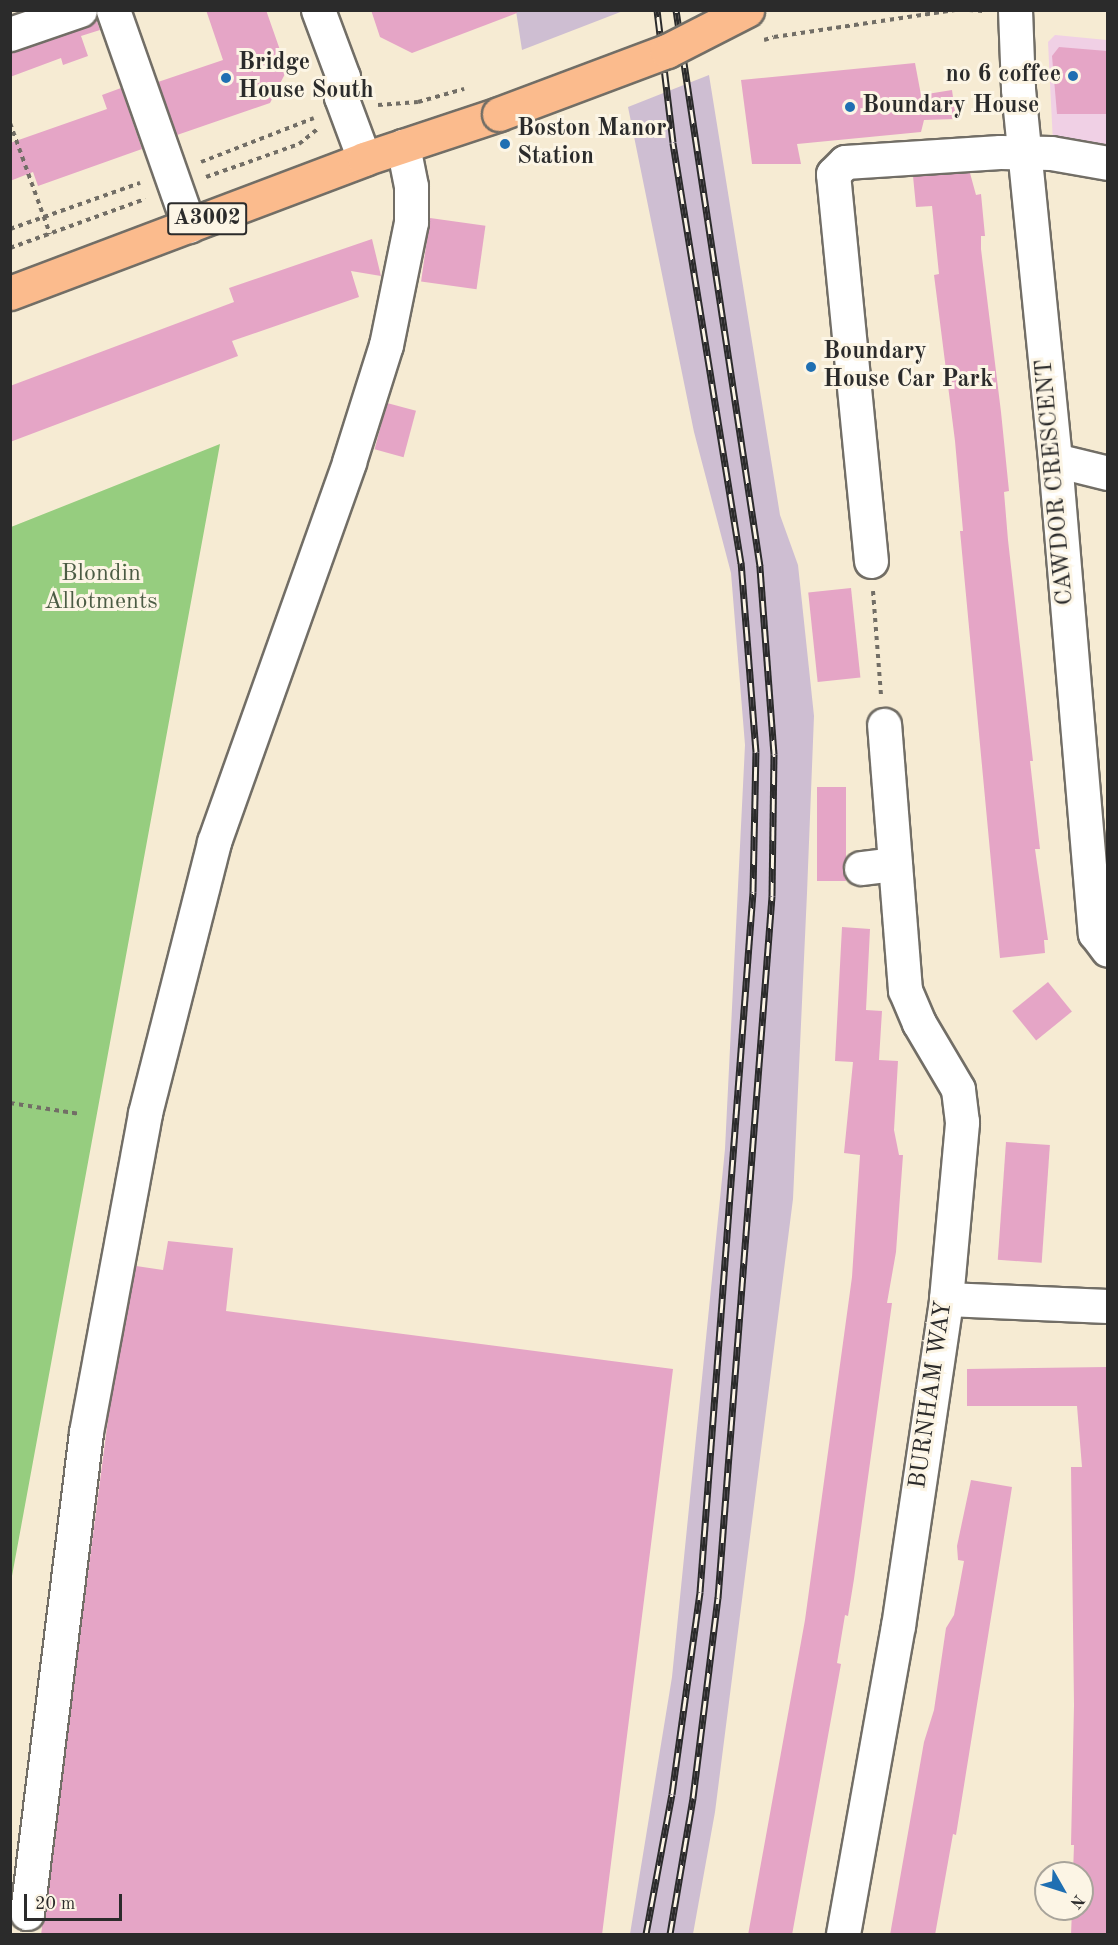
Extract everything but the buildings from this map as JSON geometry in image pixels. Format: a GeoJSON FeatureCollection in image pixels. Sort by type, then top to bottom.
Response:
{"type":"FeatureCollection","features":[{"type":"Feature","properties":{"kind":"main road","name":"A3002"},"geometry":{"type":"LineString","coordinates":[[10,293],[364,159],[499,114],[667,51],[747,10]]}},
{"type":"Feature","properties":{"kind":"street"},"geometry":{"type":"LineString","coordinates":[[112,10],[189,226]]}},
{"type":"Feature","properties":{"kind":"street"},"geometry":{"type":"LineString","coordinates":[[318,10],[343,77],[341,97],[364,159]]}},
{"type":"Feature","properties":{"kind":"street","name":"CAWDOR CRESCENT"},"geometry":{"type":"LineString","coordinates":[[1015,10],[1025,154],[1055,460],[1095,933],[1107,950]]}},
{"type":"Feature","properties":{"kind":"street"},"geometry":{"type":"LineString","coordinates":[[10,34],[70,12]]}},
{"type":"Feature","properties":{"kind":"street"},"geometry":{"type":"LineString","coordinates":[[27,1913],[86,1432],[145,1113],[214,842],[349,462],[386,345],[411,222],[411,186],[403,146]]}},
{"type":"Feature","properties":{"kind":"street"},"geometry":{"type":"LineString","coordinates":[[871,561],[833,174],[845,162],[949,154],[1051,153],[1107,163]]}},
{"type":"Feature","properties":{"kind":"street"},"geometry":{"type":"LineString","coordinates":[[1055,460],[1107,473]]}},
{"type":"Feature","properties":{"kind":"street","name":"BURNHAM WAY"},"geometry":{"type":"LineString","coordinates":[[843,1935],[898,1626],[946,1299],[962,1122],[958,1089],[919,1023],[905,990],[884,725]]}},
{"type":"Feature","properties":{"kind":"street"},"geometry":{"type":"LineString","coordinates":[[861,868],[895,864]]}},
{"type":"Feature","properties":{"kind":"street"},"geometry":{"type":"LineString","coordinates":[[946,1299],[1107,1306]]}},
{"type":"Feature","properties":{"kind":"path"},"geometry":{"type":"LineString","coordinates":[[774,37],[955,10]]}},
{"type":"Feature","properties":{"kind":"path"},"geometry":{"type":"LineString","coordinates":[[969,10],[987,11]]}},
{"type":"Feature","properties":{"kind":"path"},"geometry":{"type":"LineString","coordinates":[[372,104],[394,106],[469,89]]}},
{"type":"Feature","properties":{"kind":"path"},"geometry":{"type":"LineString","coordinates":[[10,123],[50,234]]}},
{"type":"Feature","properties":{"kind":"path"},"geometry":{"type":"LineString","coordinates":[[871,561],[884,725]]}},
{"type":"Feature","properties":{"kind":"path"},"geometry":{"type":"LineString","coordinates":[[10,1103],[80,1114]]}},
{"type":"Feature","properties":{"kind":"shaded area"},"geometry":{"type":"Polygon","coordinates":[[[516,11],[623,11],[522,50],[516,11]]]}},
{"type":"Feature","properties":{"kind":"shaded area"},"geometry":{"type":"Polygon","coordinates":[[[1055,35],[1107,40],[1107,155],[1053,143],[1048,42],[1055,35]]]}},
{"type":"Feature","properties":{"kind":"shaded area"},"geometry":{"type":"Polygon","coordinates":[[[709,75],[780,515],[798,565],[814,716],[807,893],[793,1199],[715,1812],[693,1934],[630,1934],[672,1677],[725,1149],[745,745],[731,573],[694,432],[628,107],[709,75]]]}},
{"type":"Feature","properties":{"kind":"green space","name":"Blondin Allotments"},"geometry":{"type":"Polygon","coordinates":[[[220,444],[12,1576],[11,1592],[11,527],[220,444]]]}},
{"type":"Feature","properties":{"kind":"railway"},"geometry":{"type":"LineString","coordinates":[[646,1934],[672,1794],[700,1592],[753,892],[756,752],[741,563],[673,142],[657,10]]}},
{"type":"Feature","properties":{"kind":"railway"},"geometry":{"type":"LineString","coordinates":[[670,1934],[693,1798],[718,1598],[772,896],[774,754],[760,566],[676,10]]}},
{"type":"Feature","properties":{"kind":"place","name":"no 6 coffee"},"geometry":{"type":"Point","coordinates":[1073,76]}},
{"type":"Feature","properties":{"kind":"place","name":"Bridge House South"},"geometry":{"type":"Point","coordinates":[226,78]}},
{"type":"Feature","properties":{"kind":"place","name":"Boundary House"},"geometry":{"type":"Point","coordinates":[850,107]}},
{"type":"Feature","properties":{"kind":"place","name":"Boston Manor Station"},"geometry":{"type":"Point","coordinates":[505,144]}},
{"type":"Feature","properties":{"kind":"place","name":"Boundary House Car Park"},"geometry":{"type":"Point","coordinates":[811,367]}}]}
